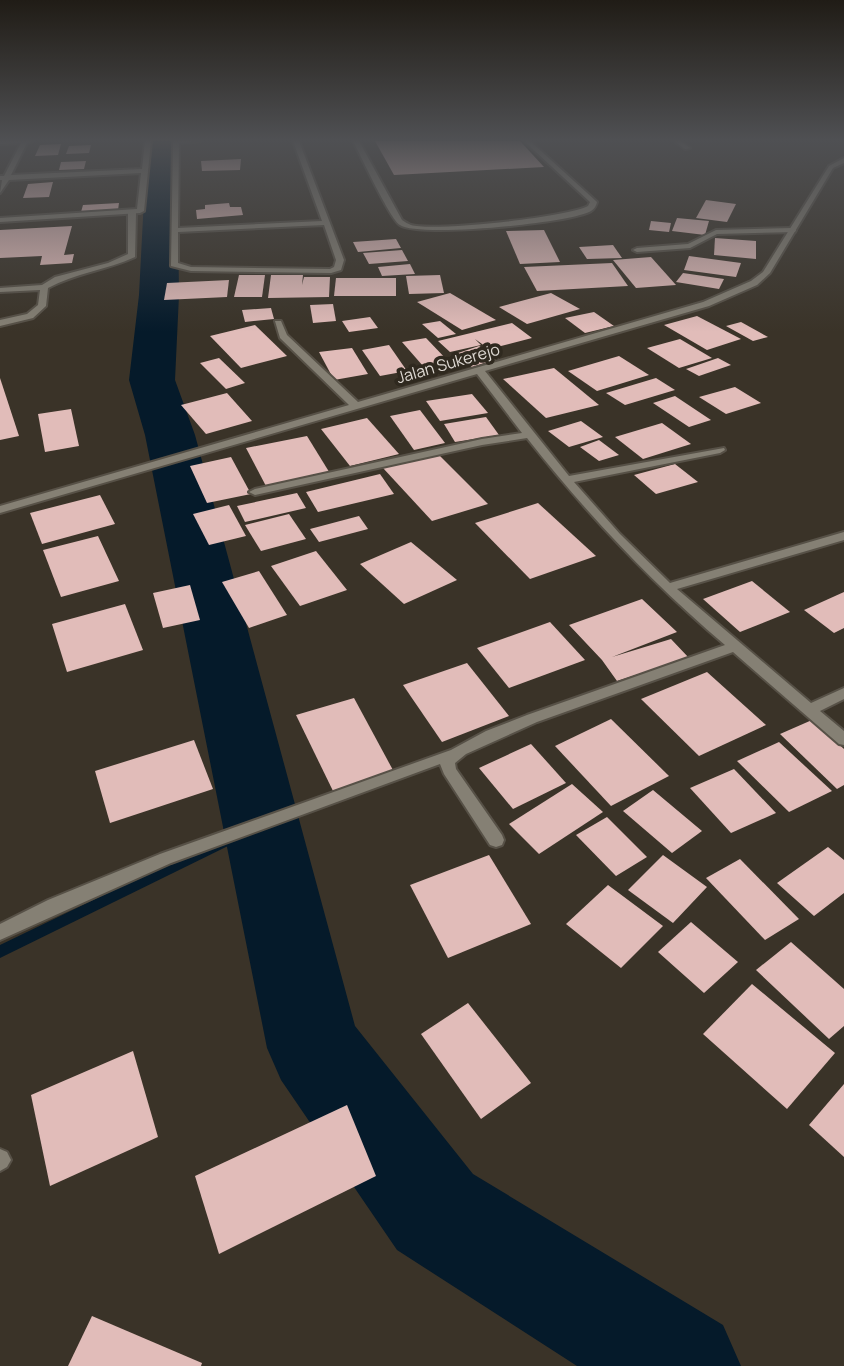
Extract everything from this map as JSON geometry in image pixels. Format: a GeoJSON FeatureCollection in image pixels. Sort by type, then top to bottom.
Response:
{"type":"FeatureCollection","features":[{"type":"Feature","properties":{"kind":"street"},"geometry":{"type":"LineString","coordinates":[[0,220],[132,213],[142,209],[142,205]]}},
{"type":"Feature","properties":{"kind":"street"},"geometry":{"type":"LineString","coordinates":[[176,205],[174,260],[178,266],[191,269],[331,271],[338,268],[340,260],[319,205]]}},
{"type":"Feature","properties":{"kind":"street"},"geometry":{"type":"LineString","coordinates":[[390,205],[399,221],[412,228],[542,218],[586,211],[593,205]]}},
{"type":"Feature","properties":{"kind":"street","name":"Jalan Sukerejo"},"geometry":{"type":"LineString","coordinates":[[0,510],[706,304],[754,283],[766,273],[808,205]]}},
{"type":"Feature","properties":{"kind":"street"},"geometry":{"type":"LineString","coordinates":[[0,290],[44,287],[58,279],[111,265],[132,255],[132,213]]}},
{"type":"Feature","properties":{"kind":"street"},"geometry":{"type":"LineString","coordinates":[[176,230],[326,223]]}},
{"type":"Feature","properties":{"kind":"street"},"geometry":{"type":"LineString","coordinates":[[637,250],[690,246],[716,232],[792,230]]}},
{"type":"Feature","properties":{"kind":"street"},"geometry":{"type":"LineString","coordinates":[[0,323],[30,316],[42,306],[44,287]]}},
{"type":"Feature","properties":{"kind":"street"},"geometry":{"type":"LineString","coordinates":[[278,323],[283,336],[355,405]]}},
{"type":"Feature","properties":{"kind":"street"},"geometry":{"type":"LineString","coordinates":[[479,370],[529,435],[629,551],[734,647],[811,709],[844,740]]}},
{"type":"Feature","properties":{"kind":"street"},"geometry":{"type":"LineString","coordinates":[[255,492],[482,442],[529,435]]}},
{"type":"Feature","properties":{"kind":"street"},"geometry":{"type":"LineString","coordinates":[[567,480],[720,450]]}},
{"type":"Feature","properties":{"kind":"street"},"geometry":{"type":"LineString","coordinates":[[667,588],[844,536]]}},
{"type":"Feature","properties":{"kind":"street"},"geometry":{"type":"LineString","coordinates":[[0,932],[58,903],[242,829],[450,755],[472,743],[568,705],[734,647]]}},
{"type":"Feature","properties":{"kind":"street"},"geometry":{"type":"LineString","coordinates":[[811,709],[844,693]]}},
{"type":"Feature","properties":{"kind":"street"},"geometry":{"type":"LineString","coordinates":[[450,755],[447,761],[449,770],[496,840]]}},
{"type":"Feature","properties":{"kind":"building"},"geometry":{"type":"Polygon","coordinates":[[[83,205],[119,205],[118,210],[81,212],[83,205]]]}},
{"type":"Feature","properties":{"kind":"building"},"geometry":{"type":"Polygon","coordinates":[[[205,205],[241,207],[243,215],[197,219],[196,210],[205,209],[205,205]]]}},
{"type":"Feature","properties":{"kind":"building"},"geometry":{"type":"Polygon","coordinates":[[[703,205],[736,205],[727,222],[696,218],[703,205]]]}},
{"type":"Feature","properties":{"kind":"building"},"geometry":{"type":"Polygon","coordinates":[[[677,218],[709,221],[705,235],[672,231],[677,218]]]}},
{"type":"Feature","properties":{"kind":"building"},"geometry":{"type":"Polygon","coordinates":[[[651,221],[671,223],[669,232],[649,230],[651,221]]]}},
{"type":"Feature","properties":{"kind":"building"},"geometry":{"type":"Polygon","coordinates":[[[72,226],[64,255],[74,254],[72,263],[40,265],[42,256],[0,258],[0,230],[72,226]]]}},
{"type":"Feature","properties":{"kind":"building"},"geometry":{"type":"Polygon","coordinates":[[[544,230],[560,262],[520,264],[506,231],[544,230]]]}},
{"type":"Feature","properties":{"kind":"building"},"geometry":{"type":"Polygon","coordinates":[[[715,238],[756,241],[756,259],[714,255],[715,238]]]}},
{"type":"Feature","properties":{"kind":"building"},"geometry":{"type":"Polygon","coordinates":[[[396,239],[401,248],[358,252],[353,242],[396,239]]]}},
{"type":"Feature","properties":{"kind":"building"},"geometry":{"type":"Polygon","coordinates":[[[613,245],[622,258],[587,259],[579,247],[613,245]]]}},
{"type":"Feature","properties":{"kind":"building"},"geometry":{"type":"Polygon","coordinates":[[[402,250],[408,261],[369,264],[363,253],[402,250]]]}},
{"type":"Feature","properties":{"kind":"building"},"geometry":{"type":"Polygon","coordinates":[[[689,256],[741,263],[736,277],[684,270],[689,256]]]}},
{"type":"Feature","properties":{"kind":"building"},"geometry":{"type":"Polygon","coordinates":[[[651,257],[676,285],[636,288],[613,260],[651,257]]]}},
{"type":"Feature","properties":{"kind":"building"},"geometry":{"type":"Polygon","coordinates":[[[612,263],[628,286],[537,291],[524,267],[612,263]]]}},
{"type":"Feature","properties":{"kind":"building"},"geometry":{"type":"Polygon","coordinates":[[[410,264],[415,274],[382,276],[378,267],[410,264]]]}},
{"type":"Feature","properties":{"kind":"building"},"geometry":{"type":"Polygon","coordinates":[[[683,273],[724,279],[719,289],[676,282],[683,273]]]}},
{"type":"Feature","properties":{"kind":"building"},"geometry":{"type":"Polygon","coordinates":[[[239,275],[265,275],[262,297],[234,297],[239,275]]]}},
{"type":"Feature","properties":{"kind":"building"},"geometry":{"type":"Polygon","coordinates":[[[271,275],[303,275],[302,285],[304,277],[330,277],[329,297],[268,298],[271,275]]]}},
{"type":"Feature","properties":{"kind":"building"},"geometry":{"type":"Polygon","coordinates":[[[440,275],[444,293],[409,294],[406,276],[440,275]]]}},
{"type":"Feature","properties":{"kind":"building"},"geometry":{"type":"Polygon","coordinates":[[[336,278],[396,278],[396,296],[334,296],[336,278]]]}},
{"type":"Feature","properties":{"kind":"building"},"geometry":{"type":"Polygon","coordinates":[[[229,280],[227,297],[164,300],[167,283],[229,280]]]}},
{"type":"Feature","properties":{"kind":"building"},"geometry":{"type":"Polygon","coordinates":[[[450,293],[496,320],[462,330],[417,302],[450,293]]]}},
{"type":"Feature","properties":{"kind":"building"},"geometry":{"type":"Polygon","coordinates":[[[551,293],[580,309],[527,324],[499,307],[551,293]]]}},
{"type":"Feature","properties":{"kind":"building"},"geometry":{"type":"Polygon","coordinates":[[[333,304],[336,321],[313,323],[310,305],[333,304]]]}},
{"type":"Feature","properties":{"kind":"building"},"geometry":{"type":"Polygon","coordinates":[[[271,308],[274,319],[245,322],[242,310],[271,308]]]}},
{"type":"Feature","properties":{"kind":"building"},"geometry":{"type":"Polygon","coordinates":[[[594,312],[614,326],[585,333],[565,318],[594,312]]]}},
{"type":"Feature","properties":{"kind":"building"},"geometry":{"type":"Polygon","coordinates":[[[697,316],[741,339],[707,350],[664,325],[697,316]]]}},
{"type":"Feature","properties":{"kind":"building"},"geometry":{"type":"Polygon","coordinates":[[[370,317],[378,328],[349,332],[342,321],[370,317]]]}},
{"type":"Feature","properties":{"kind":"building"},"geometry":{"type":"Polygon","coordinates":[[[440,321],[456,334],[438,338],[422,324],[440,321]]]}},
{"type":"Feature","properties":{"kind":"building"},"geometry":{"type":"Polygon","coordinates":[[[741,322],[768,337],[753,341],[726,326],[741,322]]]}},
{"type":"Feature","properties":{"kind":"building"},"geometry":{"type":"Polygon","coordinates":[[[512,323],[532,338],[489,349],[475,339],[481,345],[450,352],[438,341],[512,323]]]}},
{"type":"Feature","properties":{"kind":"building"},"geometry":{"type":"Polygon","coordinates":[[[255,325],[287,356],[241,368],[210,336],[255,325]]]}},
{"type":"Feature","properties":{"kind":"building"},"geometry":{"type":"Polygon","coordinates":[[[426,338],[448,361],[423,366],[402,342],[426,338]]]}},
{"type":"Feature","properties":{"kind":"building"},"geometry":{"type":"Polygon","coordinates":[[[680,339],[712,358],[679,368],[647,348],[680,339]]]}},
{"type":"Feature","properties":{"kind":"building"},"geometry":{"type":"Polygon","coordinates":[[[389,345],[407,371],[380,376],[362,350],[389,345]]]}},
{"type":"Feature","properties":{"kind":"building"},"geometry":{"type":"Polygon","coordinates":[[[479,346],[499,358],[472,367],[452,355],[479,346]]]}},
{"type":"Feature","properties":{"kind":"building"},"geometry":{"type":"Polygon","coordinates":[[[352,348],[368,374],[334,380],[319,352],[352,348]]]}},
{"type":"Feature","properties":{"kind":"building"},"geometry":{"type":"Polygon","coordinates":[[[619,356],[649,375],[597,391],[568,371],[619,356]]]}},
{"type":"Feature","properties":{"kind":"building"},"geometry":{"type":"Polygon","coordinates":[[[219,358],[245,383],[226,389],[200,363],[219,358]]]}},
{"type":"Feature","properties":{"kind":"building"},"geometry":{"type":"Polygon","coordinates":[[[718,358],[731,365],[699,376],[686,369],[718,358]]]}},
{"type":"Feature","properties":{"kind":"building"},"geometry":{"type":"Polygon","coordinates":[[[554,368],[599,405],[546,418],[503,379],[554,368]]]}},
{"type":"Feature","properties":{"kind":"building"},"geometry":{"type":"Polygon","coordinates":[[[0,378],[19,436],[0,440],[0,378]]]}},
{"type":"Feature","properties":{"kind":"building"},"geometry":{"type":"Polygon","coordinates":[[[656,378],[675,390],[625,405],[606,393],[656,378]]]}},
{"type":"Feature","properties":{"kind":"building"},"geometry":{"type":"Polygon","coordinates":[[[735,387],[761,403],[726,414],[699,397],[735,387]]]}},
{"type":"Feature","properties":{"kind":"building"},"geometry":{"type":"Polygon","coordinates":[[[227,393],[252,421],[206,434],[181,405],[227,393]]]}},
{"type":"Feature","properties":{"kind":"building"},"geometry":{"type":"Polygon","coordinates":[[[472,394],[488,413],[440,421],[426,401],[472,394]]]}},
{"type":"Feature","properties":{"kind":"building"},"geometry":{"type":"Polygon","coordinates":[[[675,396],[711,420],[689,427],[653,403],[675,396]]]}},
{"type":"Feature","properties":{"kind":"building"},"geometry":{"type":"Polygon","coordinates":[[[71,409],[79,446],[45,452],[38,414],[71,409]]]}},
{"type":"Feature","properties":{"kind":"building"},"geometry":{"type":"Polygon","coordinates":[[[420,410],[445,443],[414,450],[390,416],[420,410]]]}},
{"type":"Feature","properties":{"kind":"building"},"geometry":{"type":"Polygon","coordinates":[[[486,417],[499,435],[455,442],[444,424],[486,417]]]}},
{"type":"Feature","properties":{"kind":"building"},"geometry":{"type":"Polygon","coordinates":[[[367,418],[399,454],[350,466],[321,429],[367,418]]]}},
{"type":"Feature","properties":{"kind":"building"},"geometry":{"type":"Polygon","coordinates":[[[581,421],[603,437],[569,447],[548,431],[581,421]]]}},
{"type":"Feature","properties":{"kind":"building"},"geometry":{"type":"Polygon","coordinates":[[[662,423],[691,444],[643,459],[615,437],[662,423]]]}},
{"type":"Feature","properties":{"kind":"building"},"geometry":{"type":"Polygon","coordinates":[[[307,436],[331,475],[267,488],[246,448],[307,436]]]}},
{"type":"Feature","properties":{"kind":"building"},"geometry":{"type":"Polygon","coordinates":[[[599,440],[619,455],[599,461],[580,447],[599,440]]]}},
{"type":"Feature","properties":{"kind":"building"},"geometry":{"type":"Polygon","coordinates":[[[437,453],[488,504],[432,521],[383,468],[437,453]]]}},
{"type":"Feature","properties":{"kind":"building"},"geometry":{"type":"Polygon","coordinates":[[[231,457],[251,494],[207,503],[190,466],[231,457]]]}},
{"type":"Feature","properties":{"kind":"building"},"geometry":{"type":"Polygon","coordinates":[[[675,464],[698,482],[656,494],[634,475],[675,464]]]}},
{"type":"Feature","properties":{"kind":"building"},"geometry":{"type":"Polygon","coordinates":[[[380,474],[394,494],[318,512],[306,492],[380,474]]]}},
{"type":"Feature","properties":{"kind":"building"},"geometry":{"type":"Polygon","coordinates":[[[297,493],[306,508],[245,522],[237,506],[297,493]]]}},
{"type":"Feature","properties":{"kind":"building"},"geometry":{"type":"Polygon","coordinates":[[[100,495],[115,524],[42,544],[30,513],[100,495]]]}},
{"type":"Feature","properties":{"kind":"building"},"geometry":{"type":"Polygon","coordinates":[[[538,503],[596,556],[530,579],[475,523],[538,503]]]}},
{"type":"Feature","properties":{"kind":"building"},"geometry":{"type":"Polygon","coordinates":[[[229,505],[246,536],[209,545],[193,514],[229,505]]]}},
{"type":"Feature","properties":{"kind":"building"},"geometry":{"type":"Polygon","coordinates":[[[289,514],[306,539],[261,551],[245,525],[289,514]]]}},
{"type":"Feature","properties":{"kind":"building"},"geometry":{"type":"Polygon","coordinates":[[[359,516],[368,529],[319,542],[310,529],[359,516]]]}},
{"type":"Feature","properties":{"kind":"building"},"geometry":{"type":"Polygon","coordinates":[[[98,536],[119,581],[61,597],[43,550],[98,536]]]}},
{"type":"Feature","properties":{"kind":"building"},"geometry":{"type":"Polygon","coordinates":[[[411,542],[457,580],[404,604],[360,564],[411,542]]]}},
{"type":"Feature","properties":{"kind":"building"},"geometry":{"type":"Polygon","coordinates":[[[316,551],[347,590],[300,606],[271,566],[316,551]]]}},
{"type":"Feature","properties":{"kind":"building"},"geometry":{"type":"Polygon","coordinates":[[[259,571],[287,615],[249,628],[222,582],[259,571]]]}},
{"type":"Feature","properties":{"kind":"building"},"geometry":{"type":"Polygon","coordinates":[[[752,581],[790,612],[740,632],[703,599],[752,581]]]}},
{"type":"Feature","properties":{"kind":"building"},"geometry":{"type":"Polygon","coordinates":[[[190,585],[200,620],[163,628],[153,593],[190,585]]]}},
{"type":"Feature","properties":{"kind":"building"},"geometry":{"type":"Polygon","coordinates":[[[844,592],[844,628],[834,633],[804,610],[844,592]]]}},
{"type":"Feature","properties":{"kind":"building"},"geometry":{"type":"Polygon","coordinates":[[[642,599],[677,632],[612,657],[671,639],[689,658],[617,681],[602,660],[569,625],[642,599]]]}},
{"type":"Feature","properties":{"kind":"building"},"geometry":{"type":"Polygon","coordinates":[[[125,604],[143,650],[67,672],[52,624],[125,604]]]}},
{"type":"Feature","properties":{"kind":"building"},"geometry":{"type":"Polygon","coordinates":[[[550,622],[585,660],[509,688],[477,648],[550,622]]]}},
{"type":"Feature","properties":{"kind":"building"},"geometry":{"type":"Polygon","coordinates":[[[467,663],[509,716],[442,742],[403,685],[467,663]]]}},
{"type":"Feature","properties":{"kind":"building"},"geometry":{"type":"Polygon","coordinates":[[[707,672],[766,725],[699,756],[641,699],[707,672]]]}},
{"type":"Feature","properties":{"kind":"building"},"geometry":{"type":"Polygon","coordinates":[[[354,698],[394,772],[334,793],[296,715],[354,698]]]}},
{"type":"Feature","properties":{"kind":"building"},"geometry":{"type":"Polygon","coordinates":[[[611,719],[669,776],[611,806],[555,746],[611,719]]]}},
{"type":"Feature","properties":{"kind":"building"},"geometry":{"type":"Polygon","coordinates":[[[812,720],[844,749],[844,785],[837,789],[780,734],[812,720]]]}},
{"type":"Feature","properties":{"kind":"building"},"geometry":{"type":"Polygon","coordinates":[[[194,740],[213,789],[110,823],[95,771],[194,740]]]}},
{"type":"Feature","properties":{"kind":"building"},"geometry":{"type":"Polygon","coordinates":[[[779,742],[832,791],[789,812],[737,761],[779,742]]]}},
{"type":"Feature","properties":{"kind":"building"},"geometry":{"type":"Polygon","coordinates":[[[531,744],[566,783],[513,809],[479,768],[531,744]]]}},
{"type":"Feature","properties":{"kind":"building"},"geometry":{"type":"Polygon","coordinates":[[[734,769],[776,813],[731,833],[690,788],[734,769]]]}},
{"type":"Feature","properties":{"kind":"building"},"geometry":{"type":"Polygon","coordinates":[[[572,784],[603,812],[539,854],[509,824],[572,784]]]}},
{"type":"Feature","properties":{"kind":"building"},"geometry":{"type":"Polygon","coordinates":[[[653,790],[702,831],[672,853],[623,811],[653,790]]]}},
{"type":"Feature","properties":{"kind":"building"},"geometry":{"type":"Polygon","coordinates":[[[607,817],[647,857],[616,876],[576,835],[607,817]]]}},
{"type":"Feature","properties":{"kind":"building"},"geometry":{"type":"Polygon","coordinates":[[[828,847],[844,860],[844,893],[814,916],[777,883],[828,847]]]}},
{"type":"Feature","properties":{"kind":"building"},"geometry":{"type":"Polygon","coordinates":[[[489,855],[531,924],[448,958],[410,885],[489,855]]]}},
{"type":"Feature","properties":{"kind":"building"},"geometry":{"type":"Polygon","coordinates":[[[663,855],[707,887],[673,923],[628,890],[663,855]]]}},
{"type":"Feature","properties":{"kind":"building"},"geometry":{"type":"Polygon","coordinates":[[[740,859],[799,919],[765,940],[706,878],[740,859]]]}},
{"type":"Feature","properties":{"kind":"building"},"geometry":{"type":"Polygon","coordinates":[[[608,885],[663,926],[621,968],[566,924],[608,885]]]}},
{"type":"Feature","properties":{"kind":"building"},"geometry":{"type":"Polygon","coordinates":[[[691,922],[738,962],[704,993],[658,952],[691,922]]]}},
{"type":"Feature","properties":{"kind":"building"},"geometry":{"type":"Polygon","coordinates":[[[791,942],[844,989],[844,1026],[829,1039],[756,970],[791,942]]]}},
{"type":"Feature","properties":{"kind":"building"},"geometry":{"type":"Polygon","coordinates":[[[752,984],[835,1053],[787,1109],[703,1034],[752,984]]]}},
{"type":"Feature","properties":{"kind":"building"},"geometry":{"type":"Polygon","coordinates":[[[468,1003],[531,1083],[481,1119],[421,1034],[468,1003]]]}},
{"type":"Feature","properties":{"kind":"building"},"geometry":{"type":"Polygon","coordinates":[[[133,1051],[158,1137],[50,1186],[31,1095],[133,1051]]]}},
{"type":"Feature","properties":{"kind":"building"},"geometry":{"type":"Polygon","coordinates":[[[844,1084],[844,1157],[809,1125],[844,1084]]]}},
{"type":"Feature","properties":{"kind":"building"},"geometry":{"type":"Polygon","coordinates":[[[347,1105],[376,1176],[219,1254],[195,1176],[347,1105]]]}},
{"type":"Feature","properties":{"kind":"building"},"geometry":{"type":"Polygon","coordinates":[[[92,1316],[202,1363],[201,1366],[68,1366],[92,1316]]]}},
{"type":"Feature","properties":{"kind":"waterway"},"geometry":{"type":"LineString","coordinates":[[161,205],[159,295],[152,380],[170,435],[314,1048],[435,1212],[682,1366]]}},
{"type":"Feature","properties":{"kind":"waterway"},"geometry":{"type":"LineString","coordinates":[[0,952],[224,842]]}}]}
